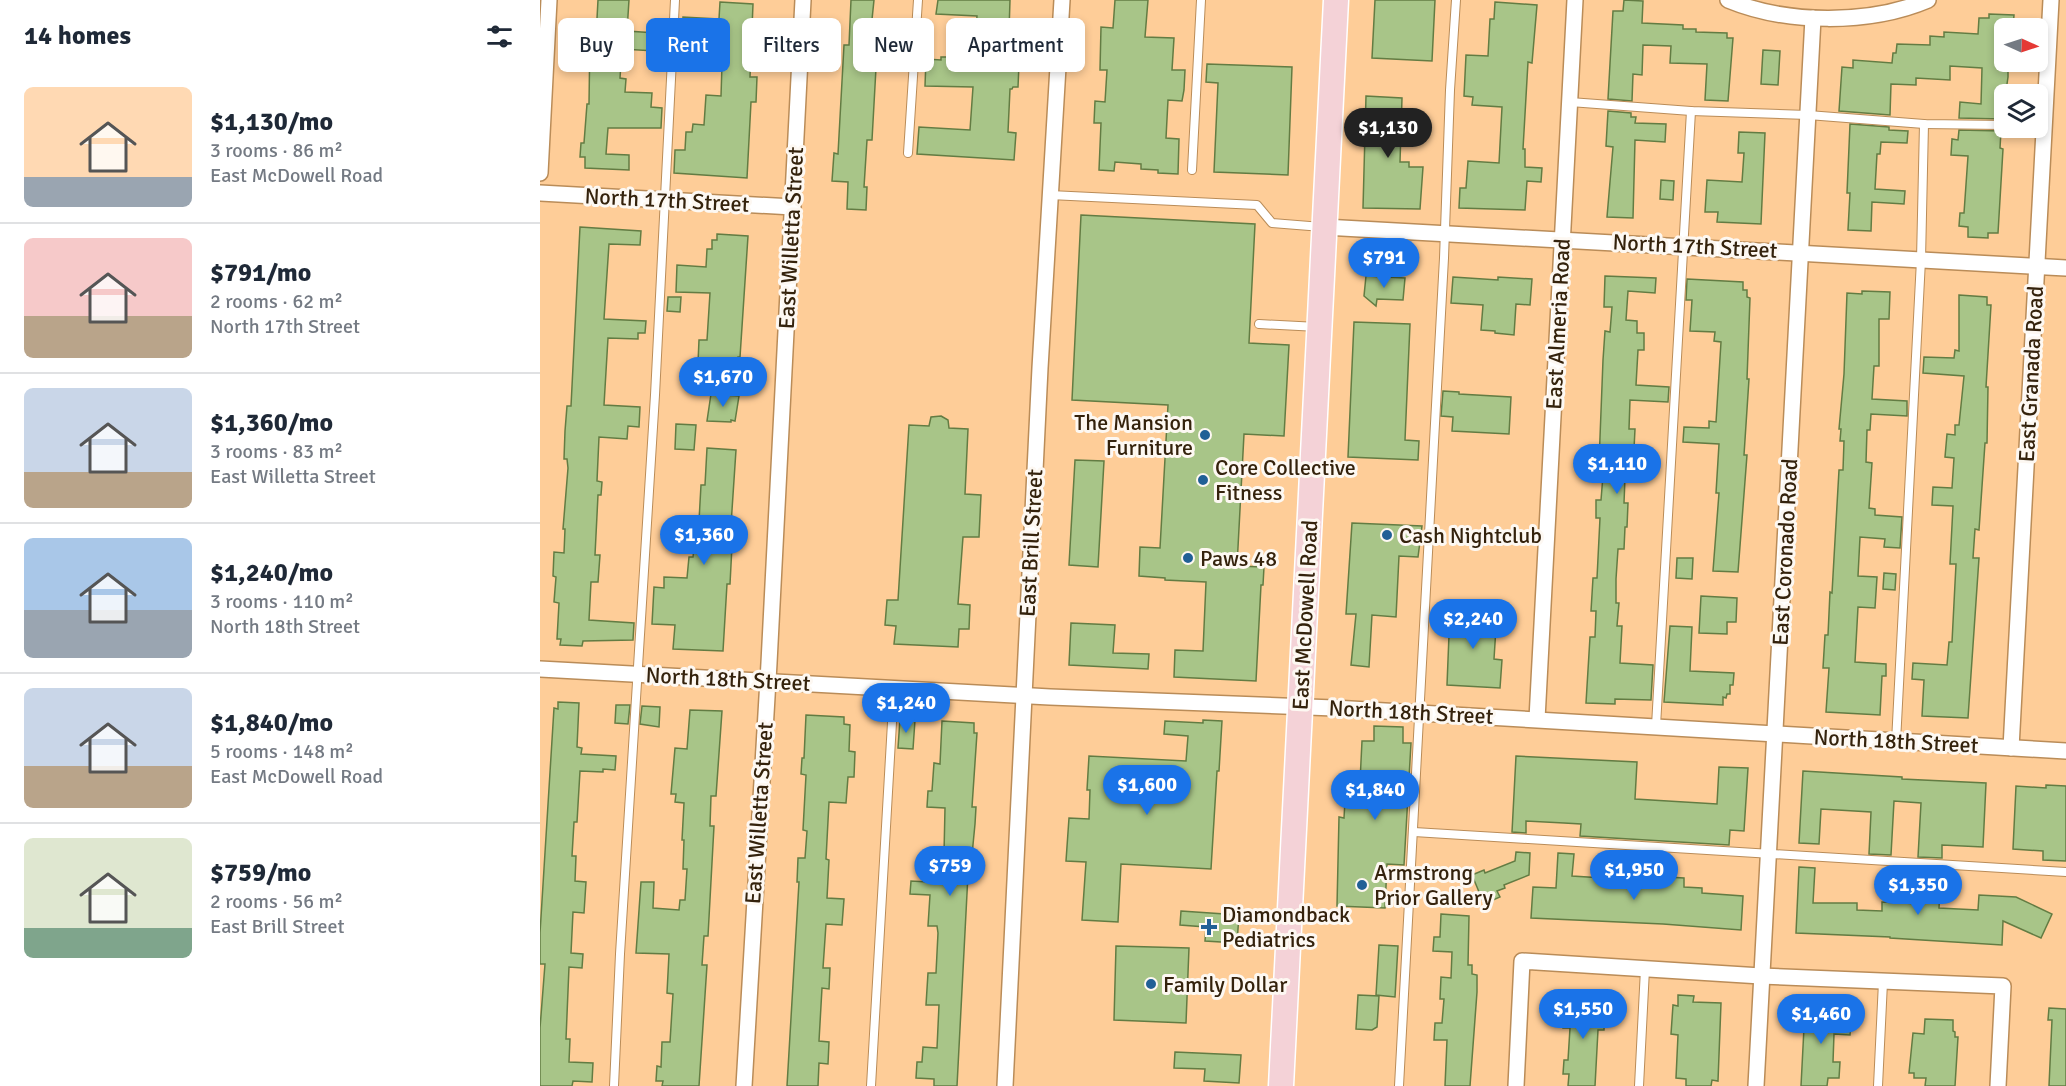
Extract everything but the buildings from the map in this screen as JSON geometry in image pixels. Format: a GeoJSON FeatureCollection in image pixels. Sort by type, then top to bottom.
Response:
{"type":"FeatureCollection","features":[{"type":"Feature","properties":{"kind":"main road","name":"East McDowell Road"},"geometry":{"type":"LineString","coordinates":[[1281,1086],[1336,0]]}},
{"type":"Feature","properties":{"kind":"street"},"geometry":{"type":"LineString","coordinates":[[540,172],[549,0]]}},
{"type":"Feature","properties":{"kind":"street","name":"East Willetta Street"},"geometry":{"type":"LineString","coordinates":[[744,1086],[803,0]]}},
{"type":"Feature","properties":{"kind":"street","name":"East Brill Street"},"geometry":{"type":"LineString","coordinates":[[1005,1086],[1062,0]]}},
{"type":"Feature","properties":{"kind":"street","name":"East Almeria Road"},"geometry":{"type":"LineString","coordinates":[[1537,719],[1575,0]]}},
{"type":"Feature","properties":{"kind":"street"},"geometry":{"type":"LineString","coordinates":[[1728,0],[1751,8],[1826,19],[1865,16],[1897,10],[1928,0]]}},
{"type":"Feature","properties":{"kind":"street","name":"East Granada Road"},"geometry":{"type":"LineString","coordinates":[[2044,84],[2051,0]]}},
{"type":"Feature","properties":{"kind":"street","name":"East Coronado Road"},"geometry":{"type":"LineString","coordinates":[[1756,1086],[1813,18]]}},
{"type":"Feature","properties":{"kind":"street","name":"East Granada Road"},"geometry":{"type":"LineString","coordinates":[[2011,748],[2037,266],[2041,138]]}},
{"type":"Feature","properties":{"kind":"street","name":"North 17th Street"},"geometry":{"type":"LineString","coordinates":[[540,193],[793,207]]}},
{"type":"Feature","properties":{"kind":"street","name":"North 17th Street"},"geometry":{"type":"LineString","coordinates":[[1324,227],[2066,268]]}},
{"type":"Feature","properties":{"kind":"street","name":"North 18th Street"},"geometry":{"type":"LineString","coordinates":[[540,669],[1537,719],[2066,751]]}},
{"type":"Feature","properties":{"kind":"street"},"geometry":{"type":"LineString","coordinates":[[1516,1086],[1522,961],[1761,976],[2003,986],[1998,1086]]}},
{"type":"Feature","properties":{"kind":"lane"},"geometry":{"type":"LineString","coordinates":[[614,1086],[675,0]]}},
{"type":"Feature","properties":{"kind":"lane"},"geometry":{"type":"LineString","coordinates":[[908,153],[918,0]]}},
{"type":"Feature","properties":{"kind":"lane"},"geometry":{"type":"LineString","coordinates":[[1192,170],[1201,0]]}},
{"type":"Feature","properties":{"kind":"lane"},"geometry":{"type":"LineString","coordinates":[[1399,1086],[1445,233],[1449,90],[1456,0]]}},
{"type":"Feature","properties":{"kind":"lane"},"geometry":{"type":"LineString","coordinates":[[1570,102],[1924,124],[1994,125]]}},
{"type":"Feature","properties":{"kind":"lane"},"geometry":{"type":"LineString","coordinates":[[1656,726],[1691,111]]}},
{"type":"Feature","properties":{"kind":"lane"},"geometry":{"type":"LineString","coordinates":[[1896,742],[1922,260],[1924,124]]}},
{"type":"Feature","properties":{"kind":"lane"},"geometry":{"type":"LineString","coordinates":[[1050,195],[1257,205],[1272,223],[1324,227]]}},
{"type":"Feature","properties":{"kind":"lane"},"geometry":{"type":"LineString","coordinates":[[1259,324],[1319,327]]}},
{"type":"Feature","properties":{"kind":"lane"},"geometry":{"type":"LineString","coordinates":[[871,1086],[894,688]]}},
{"type":"Feature","properties":{"kind":"lane"},"geometry":{"type":"LineString","coordinates":[[1414,832],[2066,872]]}},
{"type":"Feature","properties":{"kind":"lane"},"geometry":{"type":"LineString","coordinates":[[1639,1086],[1645,969]]}},
{"type":"Feature","properties":{"kind":"lane"},"geometry":{"type":"LineString","coordinates":[[1878,1086],[1883,982]]}},
{"type":"Feature","properties":{"kind":"place","name":"The Mansion Furniture"},"geometry":{"type":"Point","coordinates":[1205,435]}},
{"type":"Feature","properties":{"kind":"place","name":"Core Collective Fitness"},"geometry":{"type":"Point","coordinates":[1203,480]}},
{"type":"Feature","properties":{"kind":"place","name":"Cash Nightclub"},"geometry":{"type":"Point","coordinates":[1387,535]}},
{"type":"Feature","properties":{"kind":"place","name":"Paws 48"},"geometry":{"type":"Point","coordinates":[1188,558]}},
{"type":"Feature","properties":{"kind":"place","name":"Armstrong Prior Gallery"},"geometry":{"type":"Point","coordinates":[1362,885]}},
{"type":"Feature","properties":{"kind":"place","name":"Diamondback Pediatrics"},"geometry":{"type":"Point","coordinates":[1209,927]}},
{"type":"Feature","properties":{"kind":"place","name":"Family Dollar"},"geometry":{"type":"Point","coordinates":[1151,984]}}]}
